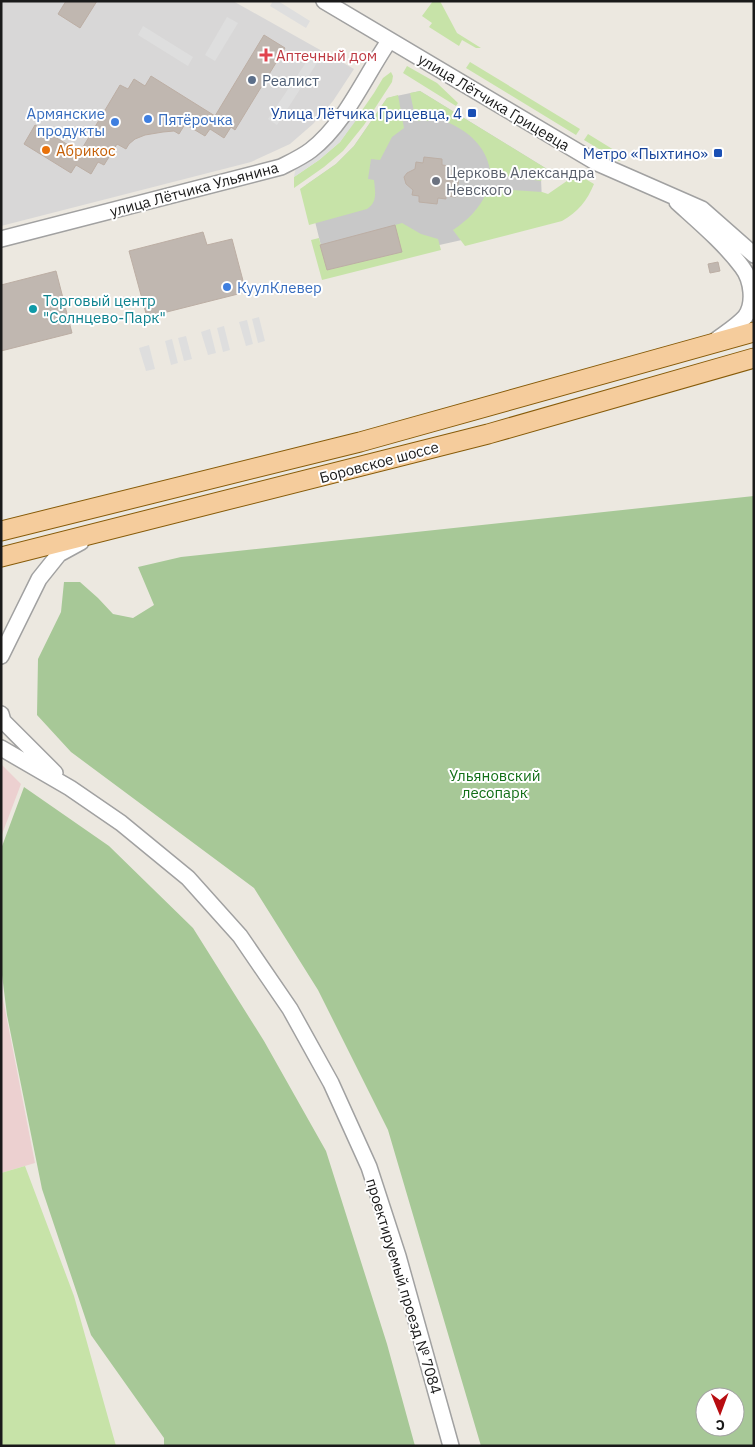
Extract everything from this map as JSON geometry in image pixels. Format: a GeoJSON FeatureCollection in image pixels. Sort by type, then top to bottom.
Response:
{"type":"FeatureCollection","features":[{"type":"Feature","properties":{"kind":"main road","name":"Боровское шоссе"},"geometry":{"type":"LineString","coordinates":[[1,531],[360,442],[754,332]]}},
{"type":"Feature","properties":{"kind":"main road","name":"Боровское шоссе"},"geometry":{"type":"LineString","coordinates":[[1,557],[488,434],[754,358]]}},
{"type":"Feature","properties":{"kind":"street","name":"улица Лётчика Грицевца"},"geometry":{"type":"LineString","coordinates":[[324,1],[597,163],[702,209],[754,255]]}},
{"type":"Feature","properties":{"kind":"street","name":"улица Лётчика Ульянина"},"geometry":{"type":"LineString","coordinates":[[1,239],[286,165],[306,154],[324,138],[351,102],[389,41]]}},
{"type":"Feature","properties":{"kind":"street","name":"улица Лётчика Грицевца"},"geometry":{"type":"LineString","coordinates":[[668,195],[722,245],[743,268],[749,281],[752,292],[751,306],[745,317],[710,345]]}},
{"type":"Feature","properties":{"kind":"street"},"geometry":{"type":"LineString","coordinates":[[1,656],[39,579],[59,554],[96,534]]}},
{"type":"Feature","properties":{"kind":"street","name":"проектируемый проезд № 7084"},"geometry":{"type":"LineString","coordinates":[[1,714],[3,721],[70,788]]}},
{"type":"Feature","properties":{"kind":"street","name":"проектируемый проезд № 7084"},"geometry":{"type":"LineString","coordinates":[[1,748],[70,788],[121,823],[188,878],[240,936],[290,1009],[331,1083],[368,1167],[398,1256],[450,1446]]}},
{"type":"Feature","properties":{"kind":"shaded area"},"geometry":{"type":"Polygon","coordinates":[[[1,1],[233,1],[354,69],[333,101],[313,124],[290,144],[251,162],[1,226],[1,1]]]}},
{"type":"Feature","properties":{"kind":"shaded area"},"geometry":{"type":"Polygon","coordinates":[[[273,1],[278,1],[310,21],[306,28],[270,6],[273,1]]]}},
{"type":"Feature","properties":{"kind":"shaded area"},"geometry":{"type":"Polygon","coordinates":[[[227,17],[238,23],[215,61],[205,55],[227,17]]]}},
{"type":"Feature","properties":{"kind":"shaded area"},"geometry":{"type":"Polygon","coordinates":[[[143,26],[193,57],[188,66],[138,35],[143,26]]]}},
{"type":"Feature","properties":{"kind":"shaded area"},"geometry":{"type":"Polygon","coordinates":[[[309,58],[317,63],[277,125],[268,119],[309,58]]]}},
{"type":"Feature","properties":{"kind":"shaded area"},"geometry":{"type":"Polygon","coordinates":[[[420,91],[547,169],[541,179],[543,222],[327,270],[306,185],[336,164],[354,146],[387,98],[420,91]]]}},
{"type":"Feature","properties":{"kind":"shaded area"},"geometry":{"type":"Polygon","coordinates":[[[350,115],[357,119],[340,142],[319,160],[294,177],[296,167],[350,115]]]}},
{"type":"Feature","properties":{"kind":"shaded area"},"geometry":{"type":"Polygon","coordinates":[[[259,317],[265,341],[258,343],[252,319],[259,317]]]}},
{"type":"Feature","properties":{"kind":"shaded area"},"geometry":{"type":"Polygon","coordinates":[[[247,320],[253,344],[246,346],[239,322],[247,320]]]}},
{"type":"Feature","properties":{"kind":"shaded area"},"geometry":{"type":"Polygon","coordinates":[[[224,326],[230,350],[223,352],[217,328],[224,326]]]}},
{"type":"Feature","properties":{"kind":"shaded area"},"geometry":{"type":"Polygon","coordinates":[[[210,329],[216,353],[208,355],[201,332],[210,329]]]}},
{"type":"Feature","properties":{"kind":"shaded area"},"geometry":{"type":"Polygon","coordinates":[[[186,336],[192,359],[184,361],[178,338],[186,336]]]}},
{"type":"Feature","properties":{"kind":"shaded area"},"geometry":{"type":"Polygon","coordinates":[[[172,339],[178,363],[171,365],[165,341],[172,339]]]}},
{"type":"Feature","properties":{"kind":"shaded area"},"geometry":{"type":"Polygon","coordinates":[[[149,345],[155,369],[146,371],[139,348],[149,345]]]}},
{"type":"Feature","properties":{"kind":"shaded area"},"geometry":{"type":"Polygon","coordinates":[[[1,764],[21,784],[1,837],[1,764]]]}},
{"type":"Feature","properties":{"kind":"shaded area"},"geometry":{"type":"Polygon","coordinates":[[[1,989],[35,1163],[1,1173],[1,989]]]}},
{"type":"Feature","properties":{"kind":"green space"},"geometry":{"type":"Polygon","coordinates":[[[433,1],[440,1],[457,33],[481,48],[476,48],[462,40],[459,46],[429,27],[432,23],[422,16],[433,1]]]}},
{"type":"Feature","properties":{"kind":"green space"},"geometry":{"type":"Polygon","coordinates":[[[470,62],[580,129],[576,135],[466,68],[470,62]]]}},
{"type":"Feature","properties":{"kind":"green space"},"geometry":{"type":"Polygon","coordinates":[[[407,66],[437,83],[458,103],[456,106],[403,73],[407,66]]]}},
{"type":"Feature","properties":{"kind":"green space"},"geometry":{"type":"Polygon","coordinates":[[[391,72],[393,76],[392,82],[364,125],[343,151],[294,188],[294,177],[319,160],[340,142],[383,78],[391,72]]]}},
{"type":"Feature","properties":{"kind":"green space"},"geometry":{"type":"Polygon","coordinates":[[[420,91],[547,169],[541,181],[496,175],[495,171],[490,170],[485,154],[475,140],[447,122],[447,115],[430,114],[429,121],[416,121],[410,93],[420,91]]]}},
{"type":"Feature","properties":{"kind":"green space"},"geometry":{"type":"Polygon","coordinates":[[[398,95],[404,128],[392,137],[380,160],[371,159],[368,179],[374,180],[375,196],[373,203],[367,209],[309,225],[300,189],[336,164],[354,146],[387,98],[398,95]]]}},
{"type":"Feature","properties":{"kind":"green space"},"geometry":{"type":"Polygon","coordinates":[[[588,134],[627,158],[619,161],[584,140],[588,134]]]}},
{"type":"Feature","properties":{"kind":"green space"},"geometry":{"type":"Polygon","coordinates":[[[577,174],[594,184],[581,206],[562,221],[465,246],[453,230],[473,213],[481,204],[487,192],[494,192],[495,189],[548,194],[577,174]]]}},
{"type":"Feature","properties":{"kind":"green space"},"geometry":{"type":"Polygon","coordinates":[[[402,223],[421,234],[438,239],[441,250],[322,280],[311,240],[319,238],[327,270],[401,252],[395,225],[402,223]]]}},
{"type":"Feature","properties":{"kind":"green space","name":"Ульяновский лесопарк"},"geometry":{"type":"Polygon","coordinates":[[[754,496],[754,1446],[481,1446],[388,1130],[318,990],[254,888],[71,752],[37,715],[38,659],[61,612],[64,582],[80,582],[113,614],[133,618],[154,605],[138,567],[181,557],[754,496]]]}},
{"type":"Feature","properties":{"kind":"green space"},"geometry":{"type":"Polygon","coordinates":[[[24,787],[109,846],[193,928],[264,1041],[326,1151],[387,1344],[415,1446],[164,1446],[164,1438],[91,1335],[42,1189],[7,1015],[1,967],[1,849],[24,787]]]}},
{"type":"Feature","properties":{"kind":"green space"},"geometry":{"type":"Polygon","coordinates":[[[25,1166],[74,1296],[116,1446],[1,1446],[1,1173],[25,1166]]]}},
{"type":"Feature","properties":{"kind":"building"},"geometry":{"type":"Polygon","coordinates":[[[66,1],[97,1],[80,28],[58,14],[66,1]]]}},
{"type":"Feature","properties":{"kind":"building"},"geometry":{"type":"Polygon","coordinates":[[[264,35],[285,48],[235,130],[231,127],[224,138],[210,129],[205,136],[185,124],[179,134],[174,131],[145,135],[135,139],[126,149],[117,144],[104,165],[98,162],[91,174],[76,165],[71,173],[24,144],[35,125],[80,152],[120,85],[128,89],[134,79],[145,86],[151,76],[215,116],[264,35]]]}},
{"type":"Feature","properties":{"kind":"building","name":"Церковь Александра Невского"},"geometry":{"type":"Polygon","coordinates":[[[424,157],[442,159],[442,165],[450,166],[449,170],[460,171],[456,197],[446,196],[446,199],[438,198],[437,204],[419,202],[419,196],[412,195],[413,190],[406,184],[404,177],[415,169],[416,162],[423,163],[424,157]]]}},
{"type":"Feature","properties":{"kind":"building"},"geometry":{"type":"Polygon","coordinates":[[[395,225],[402,252],[327,270],[320,245],[395,225]]]}},
{"type":"Feature","properties":{"kind":"building"},"geometry":{"type":"Polygon","coordinates":[[[203,232],[207,245],[232,239],[246,292],[147,317],[129,251],[203,232]]]}},
{"type":"Feature","properties":{"kind":"building"},"geometry":{"type":"Polygon","coordinates":[[[718,262],[720,271],[710,273],[708,264],[718,262]]]}},
{"type":"Feature","properties":{"kind":"building","name":"Торговый центр \"Солнцево-Парк\""},"geometry":{"type":"Polygon","coordinates":[[[56,271],[72,333],[1,351],[1,285],[56,271]]]}},
{"type":"Feature","properties":{"kind":"place","name":"Аптечный дом"},"geometry":{"type":"Point","coordinates":[266,55]}},
{"type":"Feature","properties":{"kind":"place","name":"Реалист"},"geometry":{"type":"Point","coordinates":[252,80]}},
{"type":"Feature","properties":{"kind":"place","name":"Улица Лётчика Грицевца, 4"},"geometry":{"type":"Point","coordinates":[472,113]}},
{"type":"Feature","properties":{"kind":"place","name":"Пятёрочка"},"geometry":{"type":"Point","coordinates":[148,119]}},
{"type":"Feature","properties":{"kind":"place","name":"Армянские продукты"},"geometry":{"type":"Point","coordinates":[115,122]}},
{"type":"Feature","properties":{"kind":"place","name":"Абрикос"},"geometry":{"type":"Point","coordinates":[46,150]}},
{"type":"Feature","properties":{"kind":"place","name":"Метро «Пыхтино»"},"geometry":{"type":"Point","coordinates":[718,153]}},
{"type":"Feature","properties":{"kind":"place","name":"Церковь Александра Невского"},"geometry":{"type":"Point","coordinates":[436,181]}},
{"type":"Feature","properties":{"kind":"place","name":"КуулКлевер"},"geometry":{"type":"Point","coordinates":[227,287]}},
{"type":"Feature","properties":{"kind":"place","name":"Торговый центр \"Солнцево-Парк\""},"geometry":{"type":"Point","coordinates":[33,309]}}]}
